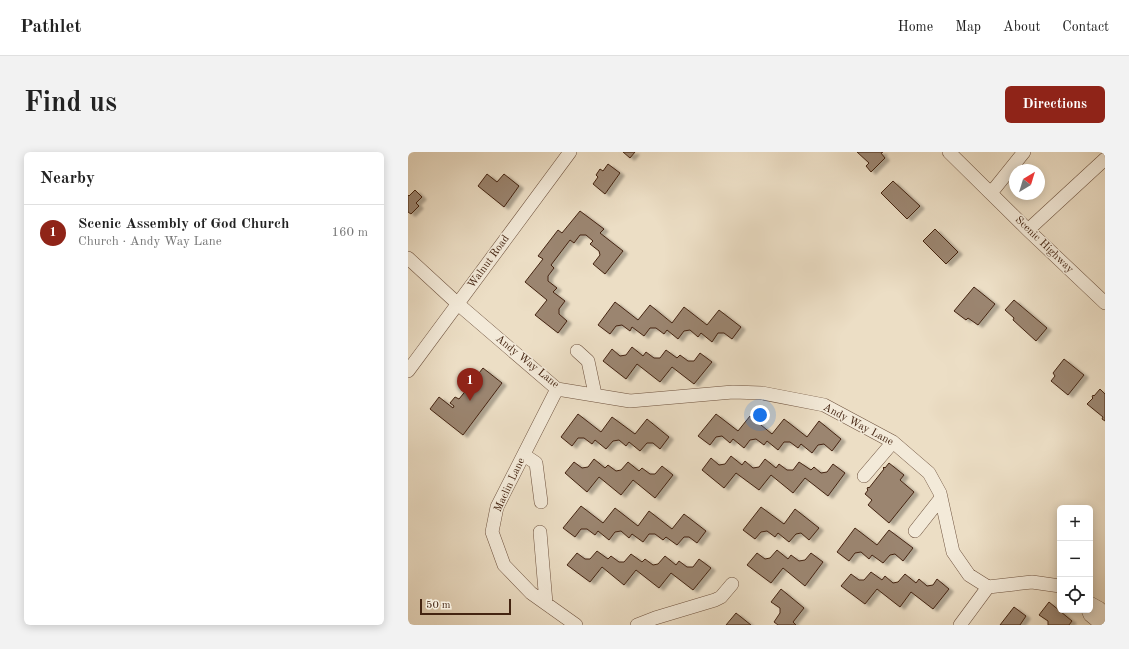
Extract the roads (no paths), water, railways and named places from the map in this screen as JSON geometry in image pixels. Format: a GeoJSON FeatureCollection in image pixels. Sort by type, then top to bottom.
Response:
{"type":"FeatureCollection","features":[{"type":"Feature","properties":{"kind":"street","name":"Walnut Road"},"geometry":{"type":"LineString","coordinates":[[408,371],[570,152]]}},
{"type":"Feature","properties":{"kind":"street","name":"Scenic Highway"},"geometry":{"type":"LineString","coordinates":[[949,152],[1105,303]]}},
{"type":"Feature","properties":{"kind":"street"},"geometry":{"type":"LineString","coordinates":[[991,193],[1024,152]]}},
{"type":"Feature","properties":{"kind":"street"},"geometry":{"type":"LineString","coordinates":[[1028,230],[1105,159]]}},
{"type":"Feature","properties":{"kind":"street","name":"Andy Way Lane"},"geometry":{"type":"LineString","coordinates":[[408,258],[458,304],[558,389],[630,401],[733,392],[762,393],[824,405],[893,442],[929,473],[940,493],[953,552],[969,575],[988,587]]}},
{"type":"Feature","properties":{"kind":"street"},"geometry":{"type":"LineString","coordinates":[[577,351],[588,361],[595,394]]}},
{"type":"Feature","properties":{"kind":"street","name":"Maclin Lane"},"geometry":{"type":"LineString","coordinates":[[558,389],[497,507],[492,532],[504,565],[531,593],[576,625]]}},
{"type":"Feature","properties":{"kind":"street"},"geometry":{"type":"LineString","coordinates":[[864,476],[893,442]]}},
{"type":"Feature","properties":{"kind":"street"},"geometry":{"type":"LineString","coordinates":[[524,455],[536,463],[541,502]]}},
{"type":"Feature","properties":{"kind":"street"},"geometry":{"type":"LineString","coordinates":[[915,531],[941,498]]}},
{"type":"Feature","properties":{"kind":"street"},"geometry":{"type":"LineString","coordinates":[[540,532],[546,603]]}},
{"type":"Feature","properties":{"kind":"street"},"geometry":{"type":"LineString","coordinates":[[960,625],[988,587],[1032,582],[1057,586]]}},
{"type":"Feature","properties":{"kind":"street"},"geometry":{"type":"LineString","coordinates":[[638,625],[655,618],[722,597],[732,584]]}},
{"type":"Feature","properties":{"kind":"street"},"geometry":{"type":"LineString","coordinates":[[1093,605],[1105,613]]}},
{"type":"Feature","properties":{"kind":"street"},"geometry":{"type":"LineString","coordinates":[[1089,613],[1102,625]]}},
{"type":"Feature","properties":{"kind":"place","name":"Scenic Assembly of God Church"},"geometry":{"type":"Point","coordinates":[470,401]}}]}
